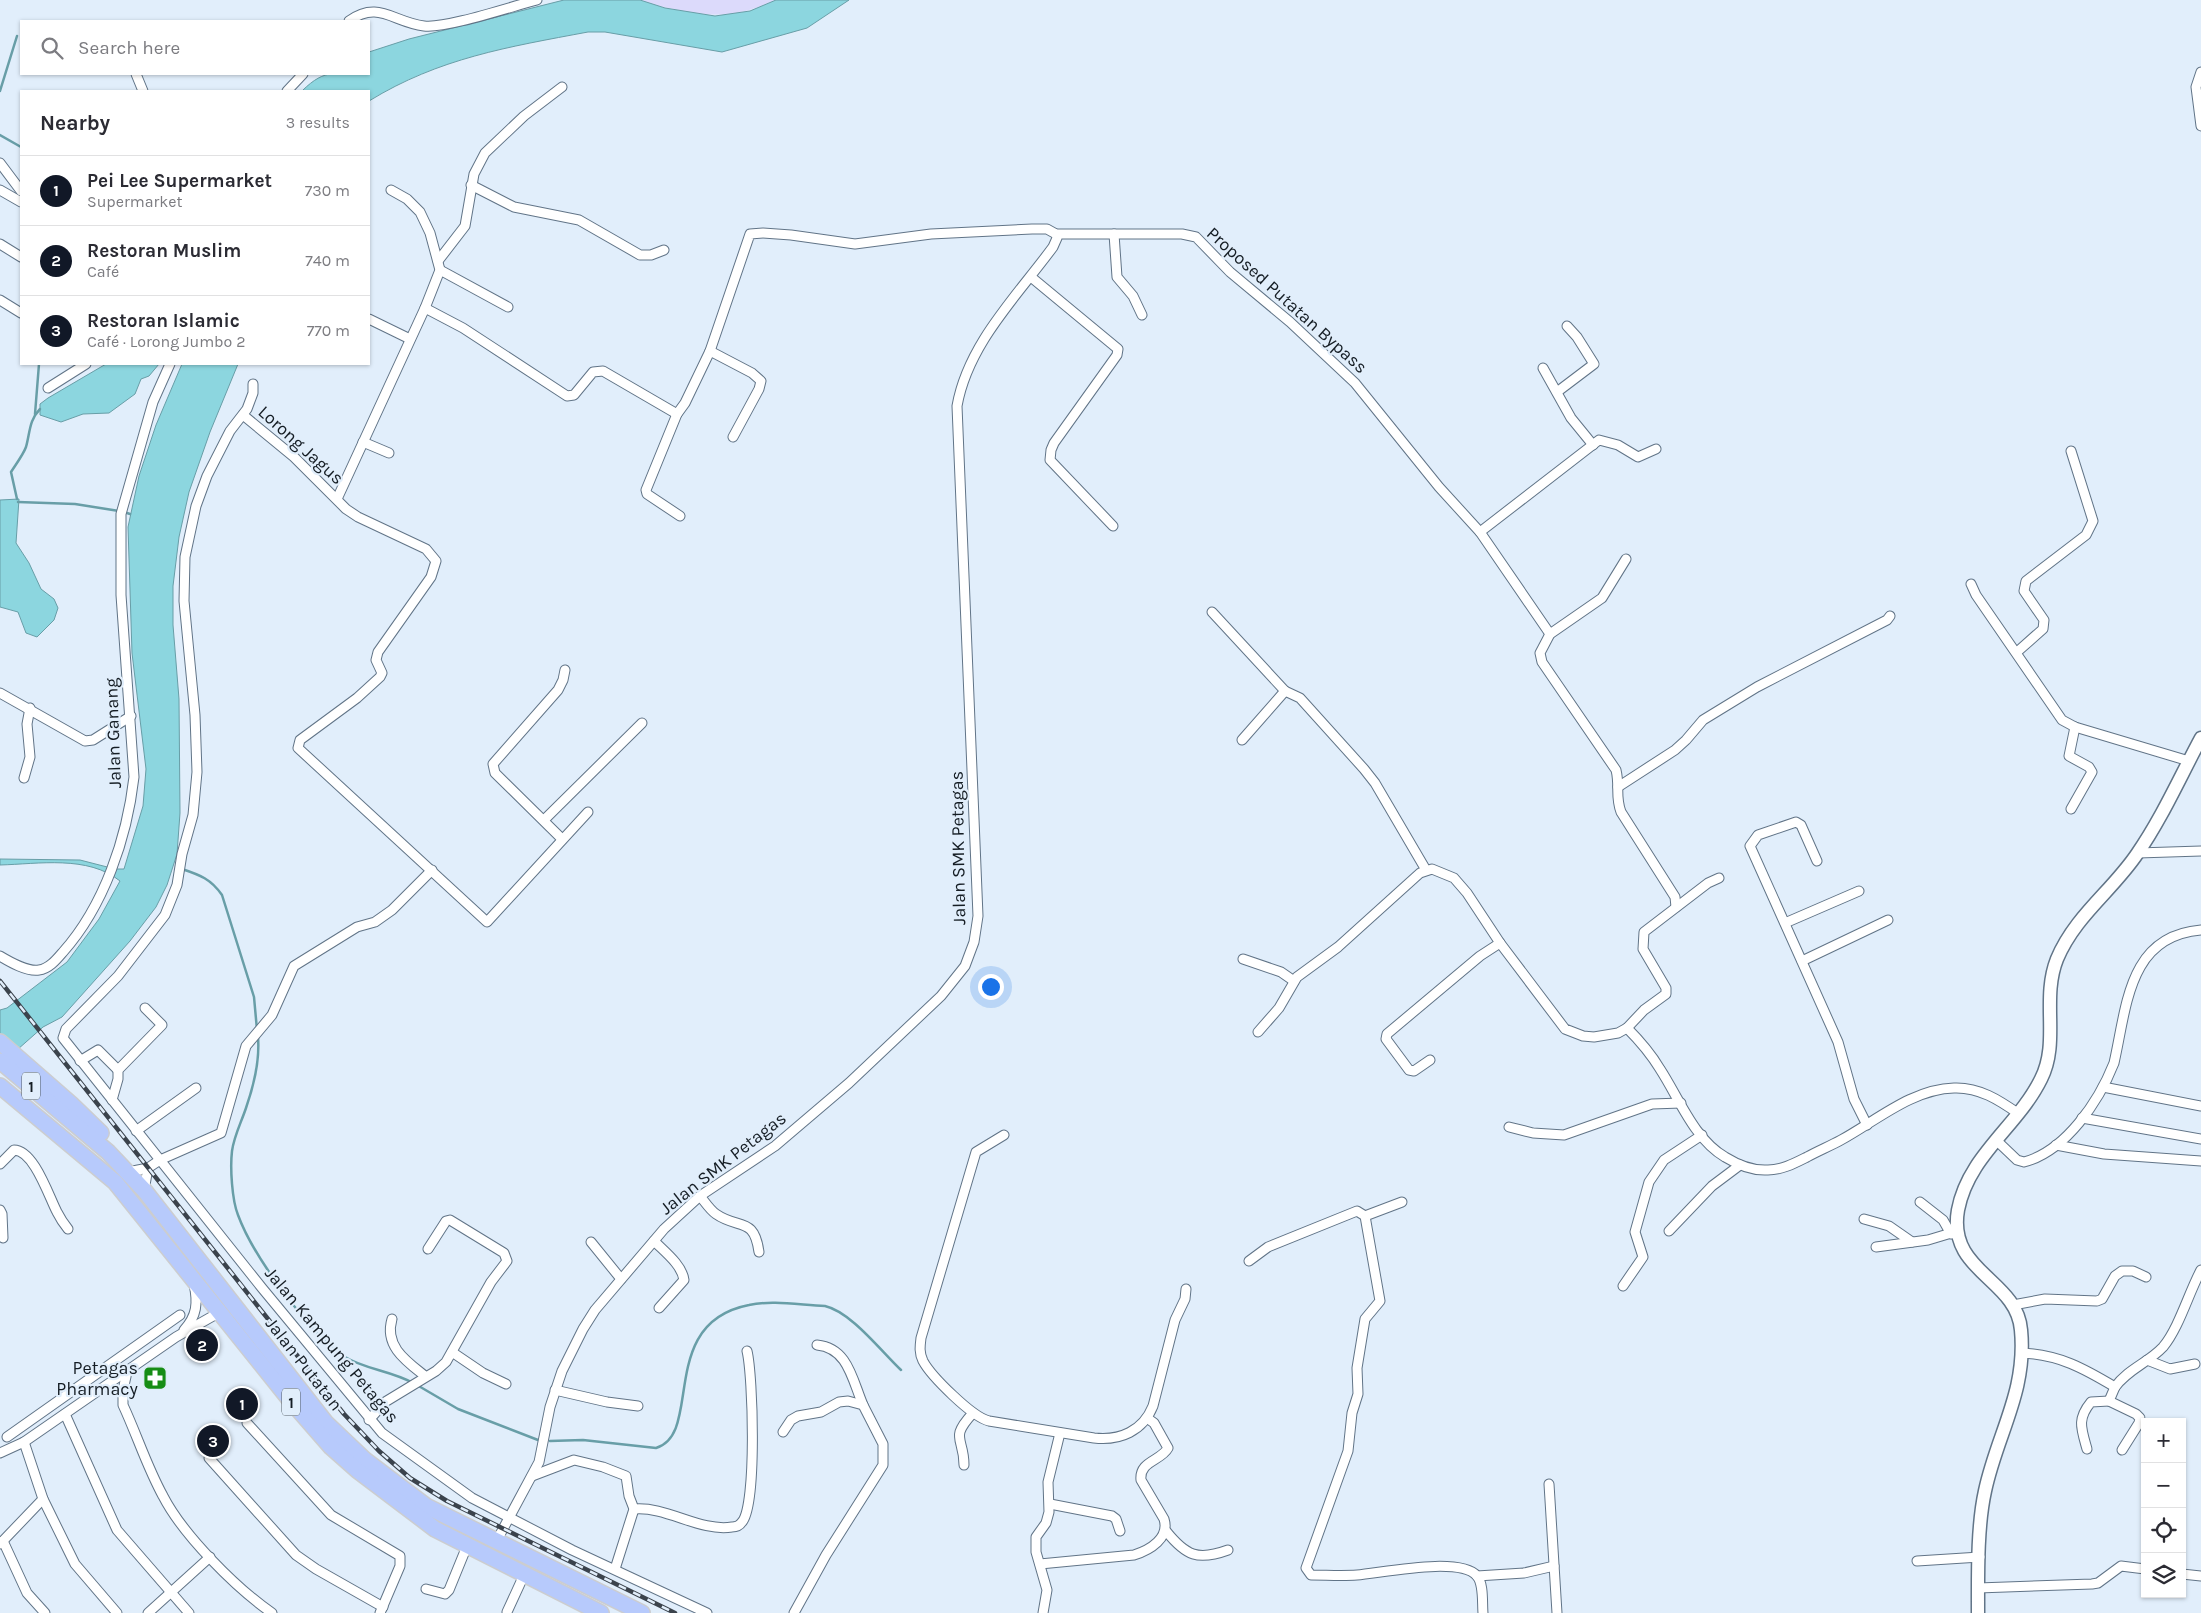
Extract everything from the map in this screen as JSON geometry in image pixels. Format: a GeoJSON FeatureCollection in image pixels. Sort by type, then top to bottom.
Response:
{"type":"FeatureCollection","features":[{"type":"Feature","properties":{"kind":"highway"},"geometry":{"type":"LineString","coordinates":[[0,1042],[67,1108],[103,1135],[141,1170],[145,1185],[154,1202]]}},
{"type":"Feature","properties":{"kind":"highway","name":"Jalan Putatan"},"geometry":{"type":"LineString","coordinates":[[0,1061],[67,1108],[154,1202],[300,1391],[340,1438],[396,1485],[426,1506],[642,1613]]}},
{"type":"Feature","properties":{"kind":"highway","name":"Jalan Putatan"},"geometry":{"type":"LineString","coordinates":[[0,1086],[115,1182],[290,1400],[331,1447],[396,1502],[435,1529],[595,1611]]}},
{"type":"Feature","properties":{"kind":"main road"},"geometry":{"type":"LineString","coordinates":[[1978,1613],[1984,1493],[2018,1387],[2022,1353],[2021,1328],[2013,1304],[1973,1264],[1962,1247],[1954,1232],[1958,1213],[1966,1183],[1996,1140],[2019,1114],[2042,1077],[2048,1060],[2049,991],[2057,960],[2086,911],[2125,871],[2138,853],[2201,738]]}},
{"type":"Feature","properties":{"kind":"street"},"geometry":{"type":"LineString","coordinates":[[350,20],[360,9],[372,5],[386,8],[415,24],[436,26],[537,0]]}},
{"type":"Feature","properties":{"kind":"street"},"geometry":{"type":"LineString","coordinates":[[2201,72],[2196,86],[2201,126]]}},
{"type":"Feature","properties":{"kind":"street"},"geometry":{"type":"LineString","coordinates":[[136,75],[143,90]]}},
{"type":"Feature","properties":{"kind":"street"},"geometry":{"type":"LineString","coordinates":[[288,90],[302,75]]}},
{"type":"Feature","properties":{"kind":"street"},"geometry":{"type":"LineString","coordinates":[[337,499],[425,308],[439,265],[465,226],[471,185],[484,153],[524,116],[562,87]]}},
{"type":"Feature","properties":{"kind":"street"},"geometry":{"type":"LineString","coordinates":[[0,163],[20,190]]}},
{"type":"Feature","properties":{"kind":"street"},"geometry":{"type":"LineString","coordinates":[[471,185],[514,207],[579,220],[640,254],[651,254],[664,250]]}},
{"type":"Feature","properties":{"kind":"street"},"geometry":{"type":"LineString","coordinates":[[0,190],[20,201]]}},
{"type":"Feature","properties":{"kind":"street"},"geometry":{"type":"LineString","coordinates":[[391,190],[407,199],[420,212],[430,233],[439,265],[508,307]]}},
{"type":"Feature","properties":{"kind":"street","name":"Proposed Putatan Bypass"},"geometry":{"type":"LineString","coordinates":[[680,516],[646,491],[677,414],[686,404],[710,351],[750,234],[792,235],[855,244],[932,234],[1040,229],[1047,229],[1056,234],[1174,233],[1196,237],[1230,272],[1290,322],[1354,383],[1439,487],[1480,532],[1550,634]]}},
{"type":"Feature","properties":{"kind":"street","name":"Jalan SMK Petagas"},"geometry":{"type":"LineString","coordinates":[[496,1542],[532,1476],[542,1450],[555,1390],[583,1329],[595,1310],[654,1241],[700,1196],[775,1146],[849,1083],[941,996],[965,966],[974,942],[978,916],[958,406],[962,382],[970,363],[994,326],[1053,247],[1057,238],[1056,234]]}},
{"type":"Feature","properties":{"kind":"street"},"geometry":{"type":"LineString","coordinates":[[1114,234],[1117,277],[1133,296],[1142,315]]}},
{"type":"Feature","properties":{"kind":"street"},"geometry":{"type":"LineString","coordinates":[[0,244],[20,256]]}},
{"type":"Feature","properties":{"kind":"street"},"geometry":{"type":"LineString","coordinates":[[1031,277],[1118,348],[1117,355],[1054,443],[1049,456],[1050,460],[1113,526]]}},
{"type":"Feature","properties":{"kind":"street"},"geometry":{"type":"LineString","coordinates":[[0,300],[20,312]]}},
{"type":"Feature","properties":{"kind":"street"},"geometry":{"type":"LineString","coordinates":[[425,308],[463,328],[567,396],[574,395],[593,372],[603,370],[677,414]]}},
{"type":"Feature","properties":{"kind":"street"},"geometry":{"type":"LineString","coordinates":[[370,319],[410,339]]}},
{"type":"Feature","properties":{"kind":"street"},"geometry":{"type":"LineString","coordinates":[[1557,392],[1594,364],[1577,337],[1567,326]]}},
{"type":"Feature","properties":{"kind":"street"},"geometry":{"type":"LineString","coordinates":[[710,351],[752,373],[761,381],[759,389],[733,437]]}},
{"type":"Feature","properties":{"kind":"street"},"geometry":{"type":"LineString","coordinates":[[48,388],[84,365]]}},
{"type":"Feature","properties":{"kind":"street","name":"Jalan Ganang"},"geometry":{"type":"LineString","coordinates":[[0,956],[34,970],[46,968],[54,962],[81,930],[92,912],[113,861],[132,800],[134,778],[131,716],[122,595],[122,511],[153,402],[170,365]]}},
{"type":"Feature","properties":{"kind":"street"},"geometry":{"type":"LineString","coordinates":[[1543,368],[1571,418],[1593,445]]}},
{"type":"Feature","properties":{"kind":"street"},"geometry":{"type":"LineString","coordinates":[[244,415],[251,400],[252,384]]}},
{"type":"Feature","properties":{"kind":"street","name":"Lorong Jagus"},"geometry":{"type":"LineString","coordinates":[[244,415],[294,457],[358,517],[426,548],[432,553],[436,561],[430,577],[378,652],[376,660],[382,673],[380,677],[357,698],[300,740],[298,748],[432,870]]}},
{"type":"Feature","properties":{"kind":"street","name":"Jalan Kampung Petagas"},"geometry":{"type":"LineString","coordinates":[[244,415],[238,418],[211,466],[196,506],[185,557],[184,601],[197,751],[194,810],[182,854],[178,879],[166,915],[118,976],[63,1033],[66,1043],[369,1420],[382,1433],[452,1486],[472,1498],[511,1516],[572,1550],[707,1613]]}},
{"type":"Feature","properties":{"kind":"street"},"geometry":{"type":"LineString","coordinates":[[1480,532],[1599,440],[1612,442],[1638,457],[1656,449]]}},
{"type":"Feature","properties":{"kind":"street"},"geometry":{"type":"LineString","coordinates":[[363,442],[389,454]]}},
{"type":"Feature","properties":{"kind":"street"},"geometry":{"type":"LineString","coordinates":[[2017,652],[2045,624],[2024,590],[2026,581],[2086,535],[2092,527],[2093,521],[2072,451]]}},
{"type":"Feature","properties":{"kind":"street"},"geometry":{"type":"LineString","coordinates":[[1626,559],[1602,598],[1550,634],[1540,653],[1542,662],[1616,770],[1618,787],[1616,800],[1621,812],[1675,897],[1676,907]]}},
{"type":"Feature","properties":{"kind":"street"},"geometry":{"type":"LineString","coordinates":[[1971,584],[1976,596],[2017,652],[2062,720],[2075,728],[2189,761]]}},
{"type":"Feature","properties":{"kind":"street"},"geometry":{"type":"LineString","coordinates":[[1212,612],[1285,691],[1300,698],[1370,776],[1426,870]]}},
{"type":"Feature","properties":{"kind":"street"},"geometry":{"type":"LineString","coordinates":[[1618,787],[1675,750],[1703,720],[1757,687],[1887,620],[1890,616]]}},
{"type":"Feature","properties":{"kind":"street"},"geometry":{"type":"LineString","coordinates":[[562,838],[495,773],[493,764],[558,690],[563,680],[564,670]]}},
{"type":"Feature","properties":{"kind":"street"},"geometry":{"type":"LineString","coordinates":[[1242,740],[1285,691]]}},
{"type":"Feature","properties":{"kind":"street"},"geometry":{"type":"LineString","coordinates":[[0,693],[30,708],[87,742],[131,716]]}},
{"type":"Feature","properties":{"kind":"street"},"geometry":{"type":"LineString","coordinates":[[24,778],[30,757],[27,724],[30,708]]}},
{"type":"Feature","properties":{"kind":"street"},"geometry":{"type":"LineString","coordinates":[[544,820],[642,723]]}},
{"type":"Feature","properties":{"kind":"street"},"geometry":{"type":"LineString","coordinates":[[2071,809],[2092,772],[2089,767],[2069,756],[2075,728]]}},
{"type":"Feature","properties":{"kind":"street"},"geometry":{"type":"LineString","coordinates":[[141,1170],[220,1133],[244,1051],[253,1036],[262,1028],[277,1006],[291,971],[297,962],[363,924],[375,922],[392,910],[432,870],[487,922],[562,838],[588,812]]}},
{"type":"Feature","properties":{"kind":"street"},"geometry":{"type":"LineString","coordinates":[[1817,862],[1801,825],[1796,822],[1758,835],[1750,846],[1838,1042],[1854,1098],[1867,1125]]}},
{"type":"Feature","properties":{"kind":"street"},"geometry":{"type":"LineString","coordinates":[[2138,853],[2201,851]]}},
{"type":"Feature","properties":{"kind":"street"},"geometry":{"type":"LineString","coordinates":[[1258,1032],[1279,1008],[1294,981],[1338,947],[1426,870],[1438,870],[1454,878],[1467,893],[1500,944],[1564,1028],[1583,1036],[1606,1036],[1627,1028],[1644,1010],[1663,999],[1666,994],[1666,988],[1643,949],[1644,932],[1708,883],[1719,878]]}},
{"type":"Feature","properties":{"kind":"street"},"geometry":{"type":"LineString","coordinates":[[1785,923],[1859,890]]}},
{"type":"Feature","properties":{"kind":"street"},"geometry":{"type":"LineString","coordinates":[[1802,961],[1888,920]]}},
{"type":"Feature","properties":{"kind":"street"},"geometry":{"type":"LineString","coordinates":[[1996,1140],[2017,1160],[2024,1162],[2056,1144],[2072,1131],[2103,1087],[2114,1062],[2133,978],[2142,961],[2152,950],[2178,934],[2201,930]]}},
{"type":"Feature","properties":{"kind":"street"},"geometry":{"type":"LineString","coordinates":[[1430,1060],[1414,1071],[1409,1070],[1386,1039],[1387,1034],[1480,956],[1500,944]]}},
{"type":"Feature","properties":{"kind":"street"},"geometry":{"type":"LineString","coordinates":[[1243,959],[1281,972],[1294,981]]}},
{"type":"Feature","properties":{"kind":"street"},"geometry":{"type":"LineString","coordinates":[[112,1100],[118,1070],[162,1025],[145,1008]]}},
{"type":"Feature","properties":{"kind":"street"},"geometry":{"type":"LineString","coordinates":[[1627,1028],[1645,1046],[1702,1135],[1713,1148],[1740,1165],[1756,1170],[1779,1169],[1841,1140],[1923,1094],[1954,1088],[1978,1091],[1992,1096],[2019,1114]]}},
{"type":"Feature","properties":{"kind":"street"},"geometry":{"type":"LineString","coordinates":[[80,1061],[98,1050],[118,1070]]}},
{"type":"Feature","properties":{"kind":"street"},"geometry":{"type":"LineString","coordinates":[[2103,1087],[2201,1106]]}},
{"type":"Feature","properties":{"kind":"street"},"geometry":{"type":"LineString","coordinates":[[136,1130],[196,1088]]}},
{"type":"Feature","properties":{"kind":"street"},"geometry":{"type":"LineString","coordinates":[[1509,1127],[1532,1133],[1564,1135],[1652,1104],[1681,1103]]}},
{"type":"Feature","properties":{"kind":"street"},"geometry":{"type":"LineString","coordinates":[[2082,1118],[2201,1139]]}},
{"type":"Feature","properties":{"kind":"street"},"geometry":{"type":"LineString","coordinates":[[1004,1135],[976,1152],[921,1338],[920,1351],[924,1362],[933,1374],[974,1413],[989,1421],[1060,1433],[1111,1439],[1127,1434],[1147,1418],[1156,1398],[1175,1320],[1185,1299],[1186,1290]]}},
{"type":"Feature","properties":{"kind":"street"},"geometry":{"type":"LineString","coordinates":[[1623,1286],[1643,1257],[1635,1232],[1649,1182],[1664,1160],[1702,1135]]}},
{"type":"Feature","properties":{"kind":"street"},"geometry":{"type":"LineString","coordinates":[[2056,1144],[2104,1154],[2201,1161]]}},
{"type":"Feature","properties":{"kind":"street"},"geometry":{"type":"LineString","coordinates":[[0,1164],[14,1150],[23,1153],[48,1188],[57,1213],[68,1229]]}},
{"type":"Feature","properties":{"kind":"street"},"geometry":{"type":"LineString","coordinates":[[1669,1231],[1712,1186],[1740,1165]]}},
{"type":"Feature","properties":{"kind":"street"},"geometry":{"type":"LineString","coordinates":[[700,1196],[715,1214],[750,1227],[755,1233],[759,1252]]}},
{"type":"Feature","properties":{"kind":"street"},"geometry":{"type":"LineString","coordinates":[[1365,1216],[1402,1202]]}},
{"type":"Feature","properties":{"kind":"street"},"geometry":{"type":"LineString","coordinates":[[1876,1247],[1912,1242],[1954,1232],[1943,1220],[1920,1202]]}},
{"type":"Feature","properties":{"kind":"street"},"geometry":{"type":"LineString","coordinates":[[0,1210],[2,1214],[2,1238]]}},
{"type":"Feature","properties":{"kind":"street"},"geometry":{"type":"LineString","coordinates":[[1249,1261],[1268,1247],[1357,1211],[1365,1216],[1380,1301],[1365,1318],[1357,1368],[1358,1394],[1352,1413],[1348,1451],[1306,1568],[1311,1575],[1357,1575],[1454,1567],[1469,1570],[1477,1576],[1480,1582],[1482,1613]]}},
{"type":"Feature","properties":{"kind":"street"},"geometry":{"type":"LineString","coordinates":[[1864,1219],[1889,1226],[1912,1242]]}},
{"type":"Feature","properties":{"kind":"street"},"geometry":{"type":"LineString","coordinates":[[369,1420],[385,1402],[441,1367],[452,1352],[491,1282],[507,1261],[504,1253],[450,1220],[446,1222],[428,1249]]}},
{"type":"Feature","properties":{"kind":"street"},"geometry":{"type":"LineString","coordinates":[[654,1241],[673,1260],[683,1274],[684,1280],[659,1308]]}},
{"type":"Feature","properties":{"kind":"street"},"geometry":{"type":"LineString","coordinates":[[591,1242],[621,1279]]}},
{"type":"Feature","properties":{"kind":"street"},"geometry":{"type":"LineString","coordinates":[[2109,1401],[2115,1387],[2130,1370],[2147,1360],[2164,1346],[2201,1270]]}},
{"type":"Feature","properties":{"kind":"street"},"geometry":{"type":"LineString","coordinates":[[2013,1304],[2045,1299],[2097,1301],[2102,1299],[2115,1276],[2122,1271],[2133,1272],[2146,1277]]}},
{"type":"Feature","properties":{"kind":"street"},"geometry":{"type":"LineString","coordinates":[[176,1337],[190,1323],[196,1309],[194,1280]]}},
{"type":"Feature","properties":{"kind":"street"},"geometry":{"type":"LineString","coordinates":[[0,1453],[27,1440],[176,1337],[220,1312]]}},
{"type":"Feature","properties":{"kind":"street"},"geometry":{"type":"LineString","coordinates":[[7,1437],[180,1315]]}},
{"type":"Feature","properties":{"kind":"street"},"geometry":{"type":"LineString","coordinates":[[392,1319],[390,1336],[396,1350],[401,1357],[425,1376]]}},
{"type":"Feature","properties":{"kind":"street"},"geometry":{"type":"LineString","coordinates":[[794,1613],[826,1555],[883,1466],[883,1444],[843,1357],[833,1348],[817,1345]]}},
{"type":"Feature","properties":{"kind":"street"},"geometry":{"type":"LineString","coordinates":[[634,1509],[660,1511],[725,1527],[738,1525],[743,1522],[746,1513],[753,1459],[751,1372],[747,1351]]}},
{"type":"Feature","properties":{"kind":"street"},"geometry":{"type":"LineString","coordinates":[[452,1352],[483,1373],[506,1384]]}},
{"type":"Feature","properties":{"kind":"street"},"geometry":{"type":"LineString","coordinates":[[2022,1353],[2058,1358],[2074,1364],[2115,1387]]}},
{"type":"Feature","properties":{"kind":"street"},"geometry":{"type":"LineString","coordinates":[[2147,1360],[2170,1369],[2195,1364]]}},
{"type":"Feature","properties":{"kind":"street"},"geometry":{"type":"LineString","coordinates":[[127,1372],[123,1390],[124,1405],[163,1498],[237,1586],[272,1613]]}},
{"type":"Feature","properties":{"kind":"street"},"geometry":{"type":"LineString","coordinates":[[555,1390],[607,1402],[638,1406]]}},
{"type":"Feature","properties":{"kind":"street"},"geometry":{"type":"LineString","coordinates":[[783,1432],[791,1420],[798,1416],[821,1412],[839,1402],[848,1401],[863,1404]]}},
{"type":"Feature","properties":{"kind":"street"},"geometry":{"type":"LineString","coordinates":[[2087,1448],[2081,1419],[2083,1411],[2091,1402],[2109,1401],[2140,1418],[2139,1423],[2122,1450]]}},
{"type":"Feature","properties":{"kind":"street"},"geometry":{"type":"LineString","coordinates":[[964,1466],[964,1452],[958,1436],[961,1427],[974,1413]]}},
{"type":"Feature","properties":{"kind":"street"},"geometry":{"type":"LineString","coordinates":[[65,1414],[116,1530],[189,1613]]}},
{"type":"Feature","properties":{"kind":"street"},"geometry":{"type":"LineString","coordinates":[[1147,1418],[1154,1423],[1168,1448],[1144,1466],[1140,1475],[1141,1480],[1164,1519],[1166,1531],[1179,1546],[1191,1555],[1205,1557],[1228,1550]]}},
{"type":"Feature","properties":{"kind":"street"},"geometry":{"type":"LineString","coordinates":[[208,1458],[296,1555],[381,1610],[400,1566],[400,1556],[331,1515],[247,1423]]}},
{"type":"Feature","properties":{"kind":"street"},"geometry":{"type":"LineString","coordinates":[[24,1426],[43,1499],[75,1564],[117,1613]]}},
{"type":"Feature","properties":{"kind":"street"},"geometry":{"type":"LineString","coordinates":[[1043,1613],[1047,1590],[1036,1552],[1036,1537],[1046,1522],[1050,1504],[1048,1482],[1060,1433]]}},
{"type":"Feature","properties":{"kind":"street"},"geometry":{"type":"LineString","coordinates":[[532,1476],[574,1460],[603,1467],[626,1476],[629,1496],[634,1509],[615,1569]]}},
{"type":"Feature","properties":{"kind":"street"},"geometry":{"type":"LineString","coordinates":[[1549,1484],[1557,1613]]}},
{"type":"Feature","properties":{"kind":"street"},"geometry":{"type":"LineString","coordinates":[[43,1499],[2,1542],[27,1593],[45,1613]]}},
{"type":"Feature","properties":{"kind":"street"},"geometry":{"type":"LineString","coordinates":[[1050,1504],[1112,1516],[1116,1519],[1120,1531]]}},
{"type":"Feature","properties":{"kind":"street"},"geometry":{"type":"LineString","coordinates":[[1040,1564],[1134,1555],[1158,1541],[1166,1531]]}},
{"type":"Feature","properties":{"kind":"street"},"geometry":{"type":"LineString","coordinates":[[426,1589],[445,1594],[449,1590],[467,1546]]}},
{"type":"Feature","properties":{"kind":"street"},"geometry":{"type":"LineString","coordinates":[[148,1613],[210,1556]]}},
{"type":"Feature","properties":{"kind":"street"},"geometry":{"type":"LineString","coordinates":[[1917,1561],[1980,1557]]}},
{"type":"Feature","properties":{"kind":"street"},"geometry":{"type":"LineString","coordinates":[[1477,1576],[1524,1573],[1554,1566]]}},
{"type":"Feature","properties":{"kind":"street"},"geometry":{"type":"LineString","coordinates":[[1978,1588],[2092,1584],[2121,1566],[2141,1568]]}},
{"type":"Feature","properties":{"kind":"street"},"geometry":{"type":"LineString","coordinates":[[2186,1574],[2201,1576]]}},
{"type":"Feature","properties":{"kind":"street"},"geometry":{"type":"LineString","coordinates":[[507,1612],[524,1575]]}},
{"type":"Feature","properties":{"kind":"shaded area"},"geometry":{"type":"Polygon","coordinates":[[[564,0],[640,0],[665,8],[715,16],[750,11],[776,0],[849,0],[807,28],[722,52],[605,32],[588,32],[502,49],[448,64],[395,86],[370,100],[370,90],[303,90],[310,83],[325,75],[370,75],[370,52],[409,39],[564,0]]]}},
{"type":"Feature","properties":{"kind":"shaded area"},"geometry":{"type":"Polygon","coordinates":[[[640,0],[776,0],[738,13],[714,15],[657,6],[640,0]]]}},
{"type":"Feature","properties":{"kind":"shaded area"},"geometry":{"type":"Polygon","coordinates":[[[104,365],[158,365],[149,376],[141,379],[135,394],[109,413],[83,414],[61,422],[40,415],[40,404],[104,365]]]}},
{"type":"Feature","properties":{"kind":"shaded area"},"geometry":{"type":"Polygon","coordinates":[[[182,365],[238,365],[210,432],[189,492],[179,537],[173,586],[173,625],[179,699],[180,813],[177,854],[167,885],[156,907],[130,941],[62,1017],[43,1027],[0,1065],[0,1010],[7,1008],[67,962],[99,919],[120,881],[93,867],[78,864],[0,865],[0,859],[80,860],[115,869],[124,869],[143,806],[146,769],[132,653],[128,527],[139,476],[156,425],[182,365]]]}},
{"type":"Feature","properties":{"kind":"shaded area"},"geometry":{"type":"Polygon","coordinates":[[[19,499],[16,543],[29,563],[41,589],[54,599],[58,608],[54,620],[37,637],[26,633],[18,612],[0,607],[0,500],[19,499]]]}},
{"type":"Feature","properties":{"kind":"waterway"},"geometry":{"type":"LineString","coordinates":[[0,91],[17,36]]}},
{"type":"Feature","properties":{"kind":"waterway"},"geometry":{"type":"LineString","coordinates":[[0,135],[20,146]]}},
{"type":"Feature","properties":{"kind":"waterway"},"geometry":{"type":"LineString","coordinates":[[35,414],[39,365]]}},
{"type":"Feature","properties":{"kind":"waterway"},"geometry":{"type":"LineString","coordinates":[[17,499],[11,472],[25,450],[32,422],[40,409]]}},
{"type":"Feature","properties":{"kind":"waterway"},"geometry":{"type":"LineString","coordinates":[[18,502],[75,504],[119,511]]}},
{"type":"Feature","properties":{"kind":"waterway"},"geometry":{"type":"LineString","coordinates":[[124,512],[130,514]]}},
{"type":"Feature","properties":{"kind":"waterway"},"geometry":{"type":"LineString","coordinates":[[182,869],[205,878],[222,895],[254,997],[257,1030]]}},
{"type":"Feature","properties":{"kind":"waterway"},"geometry":{"type":"LineString","coordinates":[[258,1037],[258,1055],[254,1082],[234,1140],[231,1158],[234,1201],[245,1232],[269,1272],[299,1312],[331,1346],[353,1361],[413,1383]]}},
{"type":"Feature","properties":{"kind":"waterway"},"geometry":{"type":"LineString","coordinates":[[550,1441],[583,1440],[656,1448],[670,1439],[678,1422],[691,1354],[702,1333],[720,1316],[749,1305],[786,1303],[825,1306],[835,1310],[865,1333],[901,1370]]}},
{"type":"Feature","properties":{"kind":"waterway"},"geometry":{"type":"LineString","coordinates":[[417,1385],[458,1409],[538,1440]]}},
{"type":"Feature","properties":{"kind":"railway"},"geometry":{"type":"LineString","coordinates":[[0,981],[344,1414],[379,1451],[410,1478],[447,1501],[675,1613]]}},
{"type":"Feature","properties":{"kind":"place","name":"Restoran Muslim"},"geometry":{"type":"Point","coordinates":[202,1345]}},
{"type":"Feature","properties":{"kind":"place","name":"Petagas Pharmacy"},"geometry":{"type":"Point","coordinates":[155,1378]}},
{"type":"Feature","properties":{"kind":"place","name":"Pei Lee Supermarket"},"geometry":{"type":"Point","coordinates":[242,1404]}},
{"type":"Feature","properties":{"kind":"place","name":"Restoran Islamic"},"geometry":{"type":"Point","coordinates":[213,1441]}}]}
